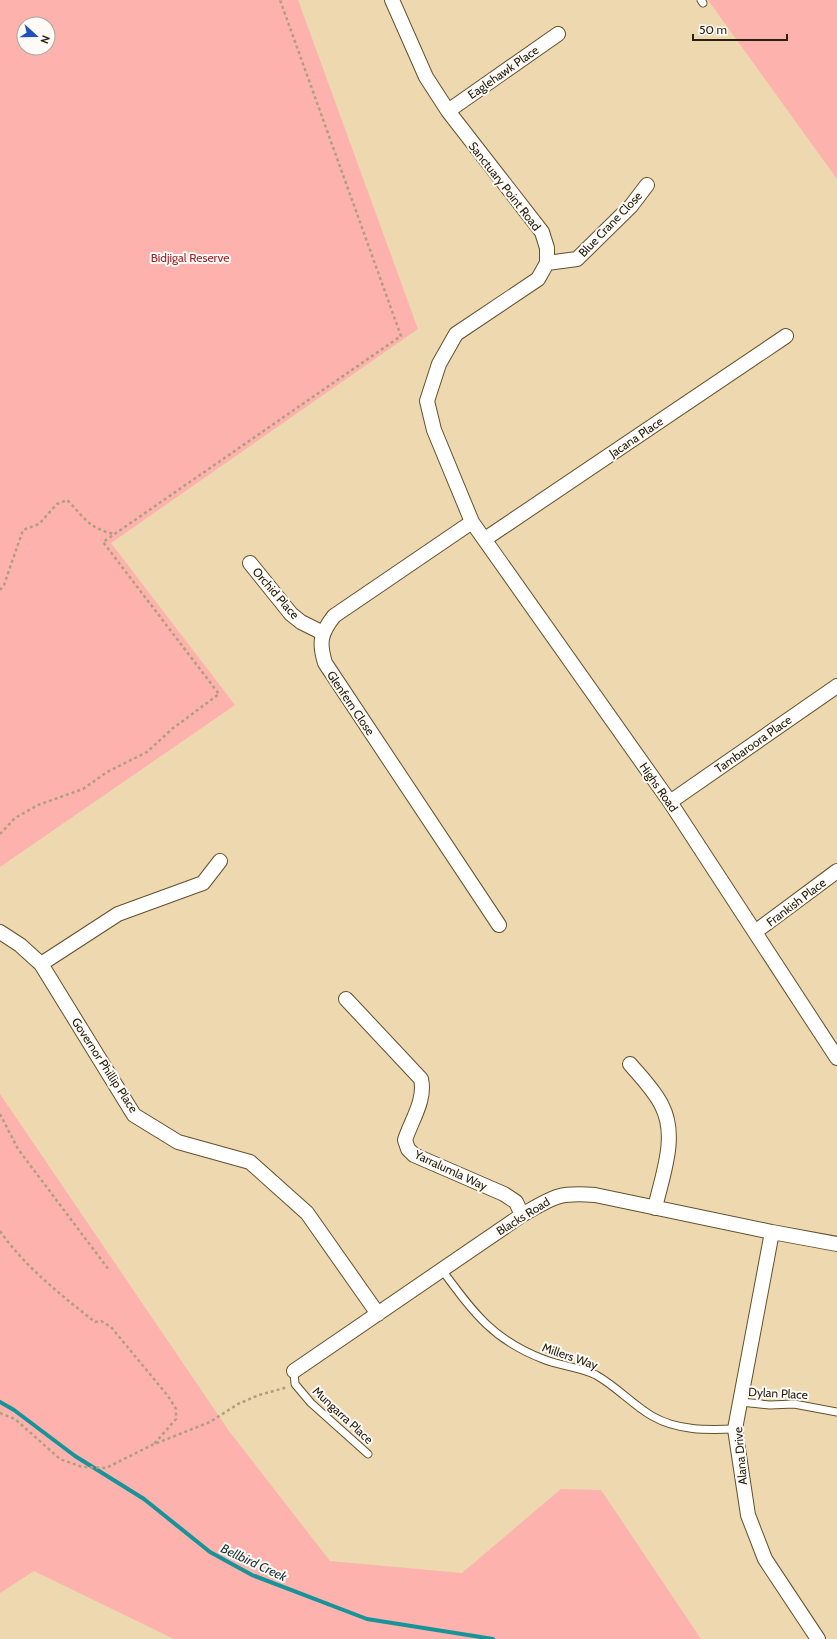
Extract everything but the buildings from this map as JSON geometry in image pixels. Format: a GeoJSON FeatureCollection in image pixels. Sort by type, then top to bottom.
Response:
{"type":"FeatureCollection","features":[{"type":"Feature","properties":{"kind":"street","name":"Sanctuary Point Road"},"geometry":{"type":"LineString","coordinates":[[392,0],[426,77],[448,111],[542,232],[547,248],[548,263]]}},
{"type":"Feature","properties":{"kind":"street","name":"Eaglehawk Place"},"geometry":{"type":"LineString","coordinates":[[448,111],[558,34]]}},
{"type":"Feature","properties":{"kind":"street","name":"Blue Crane Close"},"geometry":{"type":"LineString","coordinates":[[548,263],[576,259],[631,206],[647,185]]}},
{"type":"Feature","properties":{"kind":"street"},"geometry":{"type":"LineString","coordinates":[[472,522],[434,430],[427,401],[438,364],[456,334],[538,279],[548,263]]}},
{"type":"Feature","properties":{"kind":"street","name":"Jacana Place"},"geometry":{"type":"LineString","coordinates":[[485,538],[786,336]]}},
{"type":"Feature","properties":{"kind":"street","name":"Highs Road"},"geometry":{"type":"LineString","coordinates":[[472,522],[485,538],[670,802],[837,1058]]}},
{"type":"Feature","properties":{"kind":"street","name":"Glenfern Close"},"geometry":{"type":"LineString","coordinates":[[472,522],[334,616],[323,633],[320,648],[325,663],[499,925]]}},
{"type":"Feature","properties":{"kind":"street","name":"Orchid Place"},"geometry":{"type":"LineString","coordinates":[[250,563],[291,614],[302,622],[323,633]]}},
{"type":"Feature","properties":{"kind":"street","name":"Tambaroora Place"},"geometry":{"type":"LineString","coordinates":[[670,802],[837,686]]}},
{"type":"Feature","properties":{"kind":"street"},"geometry":{"type":"LineString","coordinates":[[41,964],[118,914],[203,882],[220,861]]}},
{"type":"Feature","properties":{"kind":"street","name":"Frankish Place"},"geometry":{"type":"LineString","coordinates":[[755,932],[837,871]]}},
{"type":"Feature","properties":{"kind":"street","name":"Governor Phillip Place"},"geometry":{"type":"LineString","coordinates":[[0,932],[20,945],[41,964],[134,1115],[178,1142],[250,1162],[307,1213],[378,1314]]}},
{"type":"Feature","properties":{"kind":"street","name":"Yarralumla Way"},"geometry":{"type":"LineString","coordinates":[[346,999],[421,1079],[423,1088],[422,1097],[405,1140],[408,1149],[414,1155],[504,1194],[516,1202],[522,1215]]}},
{"type":"Feature","properties":{"kind":"street"},"geometry":{"type":"LineString","coordinates":[[630,1064],[662,1106],[668,1120],[670,1135],[655,1208]]}},
{"type":"Feature","properties":{"kind":"street","name":"Blacks Road"},"geometry":{"type":"LineString","coordinates":[[294,1377],[378,1314],[522,1215],[554,1197],[569,1193],[595,1195],[837,1244]]}},
{"type":"Feature","properties":{"kind":"street","name":"Alana Drive"},"geometry":{"type":"LineString","coordinates":[[772,1232],[735,1429],[748,1515],[756,1537],[765,1559],[818,1639]]}},
{"type":"Feature","properties":{"kind":"lane","name":"Millers Way"},"geometry":{"type":"LineString","coordinates":[[442,1270],[470,1308],[485,1324],[515,1346],[544,1359],[593,1374],[614,1386],[632,1402],[660,1419],[687,1429],[735,1429]]}},
{"type":"Feature","properties":{"kind":"lane","name":"Mungarra Place"},"geometry":{"type":"LineString","coordinates":[[294,1377],[311,1403],[368,1454]]}},
{"type":"Feature","properties":{"kind":"lane","name":"Dylan Place"},"geometry":{"type":"LineString","coordinates":[[741,1402],[770,1405],[794,1404],[837,1412]]}},
{"type":"Feature","properties":{"kind":"path"},"geometry":{"type":"LineString","coordinates":[[0,834],[15,818],[38,804],[83,789],[108,772],[146,752],[172,729],[219,694],[103,542],[401,336],[280,0]]}},
{"type":"Feature","properties":{"kind":"path"},"geometry":{"type":"LineString","coordinates":[[0,590],[4,585],[24,530],[39,524],[60,501],[67,500],[87,522],[99,530],[114,534]]}},
{"type":"Feature","properties":{"kind":"path"},"geometry":{"type":"LineString","coordinates":[[0,1114],[18,1149],[109,1270]]}},
{"type":"Feature","properties":{"kind":"path"},"geometry":{"type":"LineString","coordinates":[[0,1231],[10,1245],[58,1293],[94,1322],[101,1321],[111,1327],[168,1396],[176,1409],[176,1419],[152,1445]]}},
{"type":"Feature","properties":{"kind":"path"},"geometry":{"type":"LineString","coordinates":[[0,1413],[15,1419],[60,1459],[82,1467],[106,1468],[152,1445],[210,1422],[238,1404],[294,1377]]}},
{"type":"Feature","properties":{"kind":"green space","name":"Bidjigal Reserve"},"geometry":{"type":"Polygon","coordinates":[[[0,0],[298,0],[418,329],[111,543],[235,705],[0,867],[0,0]]]}},
{"type":"Feature","properties":{"kind":"green space"},"geometry":{"type":"Polygon","coordinates":[[[708,0],[837,0],[837,179],[708,0]]]}},
{"type":"Feature","properties":{"kind":"green space"},"geometry":{"type":"Polygon","coordinates":[[[0,1094],[229,1431],[330,1561],[462,1573],[561,1489],[601,1490],[701,1639],[174,1639],[34,1571],[0,1593],[0,1094]]]}},
{"type":"Feature","properties":{"kind":"waterway","name":"Bellbird Creek"},"geometry":{"type":"LineString","coordinates":[[0,1402],[14,1410],[75,1456],[144,1499],[210,1552],[252,1575],[367,1619],[493,1639]]}}]}
